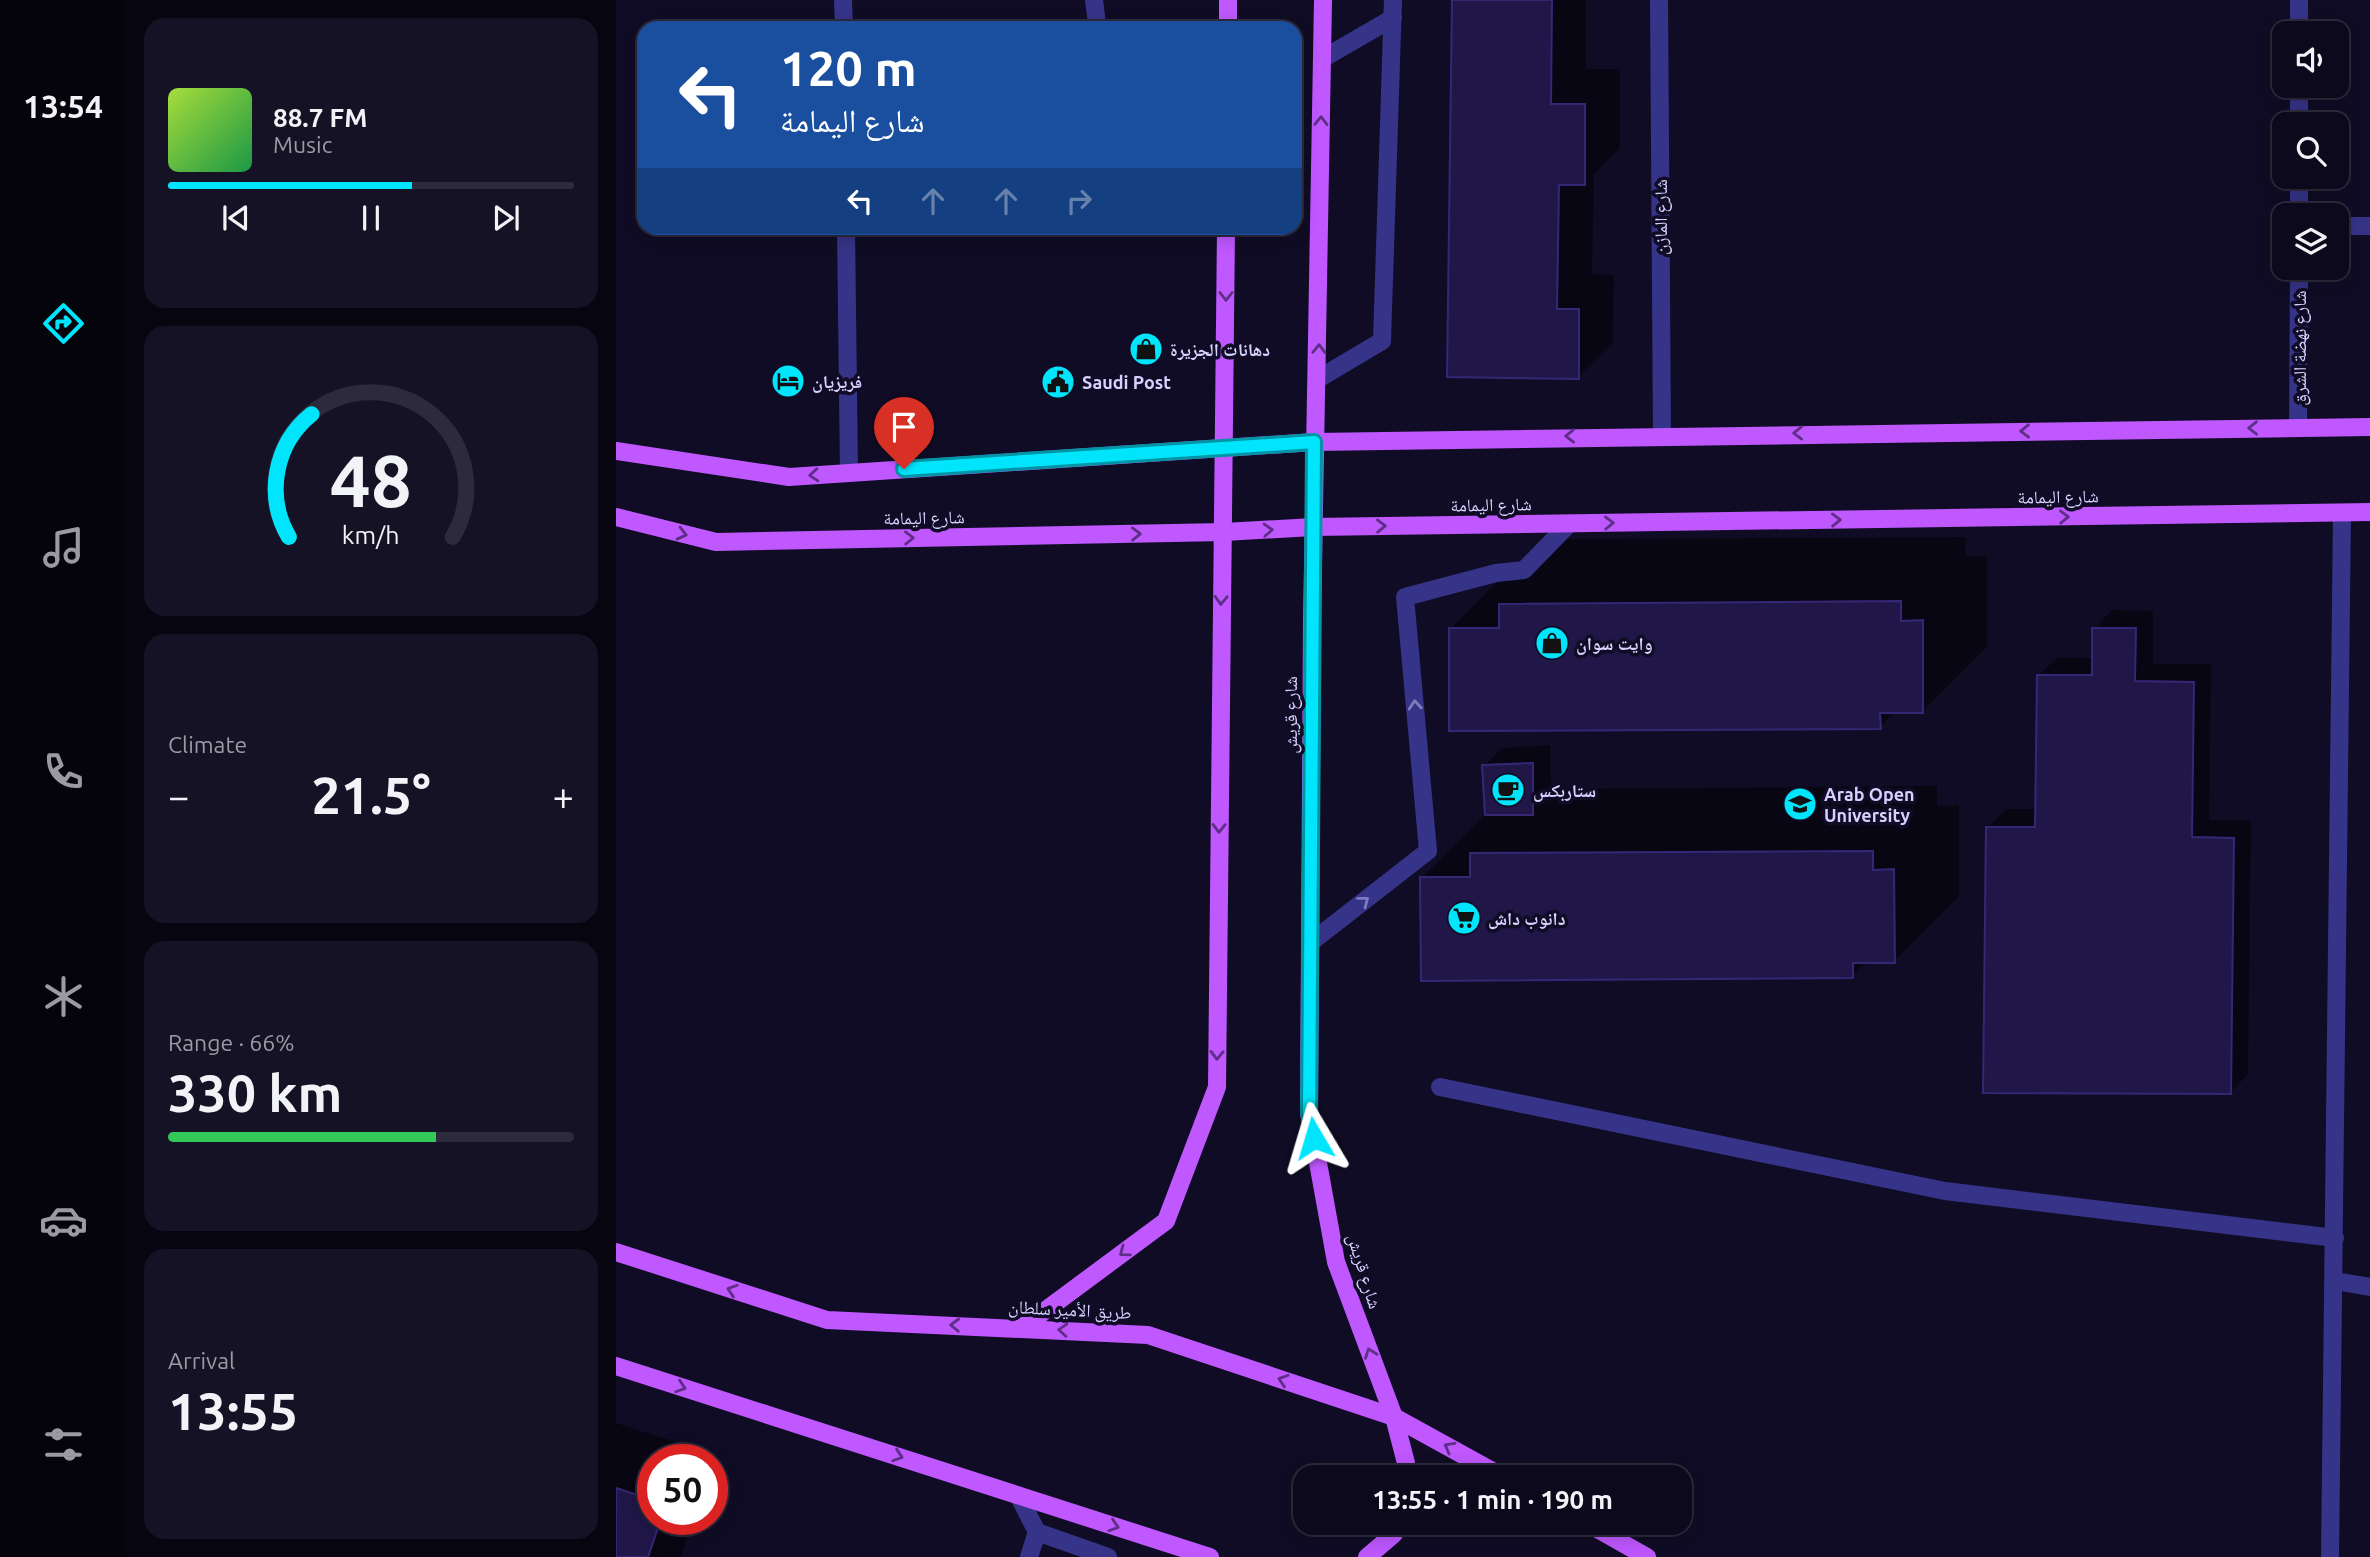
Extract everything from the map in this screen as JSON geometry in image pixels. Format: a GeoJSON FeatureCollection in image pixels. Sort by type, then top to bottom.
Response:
{"type":"FeatureCollection","features":[{"type":"Feature","properties":{"kind":"main road"},"geometry":{"type":"LineString","coordinates":[[1228,0],[1228,21]]}},
{"type":"Feature","properties":{"kind":"main road","name":"شارع قريش"},"geometry":{"type":"LineString","coordinates":[[1323,0],[1318,379],[1314,442],[1309,1113],[1336,1262],[1394,1416],[1406,1465]]}},
{"type":"Feature","properties":{"kind":"main road"},"geometry":{"type":"LineString","coordinates":[[1023,1327],[1166,1221],[1217,1087],[1226,235]]}},
{"type":"Feature","properties":{"kind":"main road"},"geometry":{"type":"LineString","coordinates":[[616,451],[789,477],[1314,442],[2370,427]]}},
{"type":"Feature","properties":{"kind":"main road","name":"شارع اليمامة"},"geometry":{"type":"LineString","coordinates":[[616,517],[716,542],[1224,532],[1313,527],[2370,512]]}},
{"type":"Feature","properties":{"kind":"main road","name":"طريق الأمير سلطان"},"geometry":{"type":"LineString","coordinates":[[616,1252],[827,1320],[1023,1327],[1148,1335],[1394,1416],[1482,1465]]}},
{"type":"Feature","properties":{"kind":"main road"},"geometry":{"type":"LineString","coordinates":[[616,1366],[1210,1557]]}},
{"type":"Feature","properties":{"kind":"main road"},"geometry":{"type":"LineString","coordinates":[[1367,1557],[1393,1535]]}},
{"type":"Feature","properties":{"kind":"main road"},"geometry":{"type":"LineString","coordinates":[[1608,1535],[1647,1557]]}},
{"type":"Feature","properties":{"kind":"street"},"geometry":{"type":"LineString","coordinates":[[843,0],[844,21]]}},
{"type":"Feature","properties":{"kind":"street"},"geometry":{"type":"LineString","coordinates":[[1094,0],[1097,21]]}},
{"type":"Feature","properties":{"kind":"street","name":"شارع المازن"},"geometry":{"type":"LineString","coordinates":[[1659,0],[1661,435]]}},
{"type":"Feature","properties":{"kind":"street"},"geometry":{"type":"LineString","coordinates":[[2299,21],[2300,0]]}},
{"type":"Feature","properties":{"kind":"street"},"geometry":{"type":"LineString","coordinates":[[1322,59],[1393,9]]}},
{"type":"Feature","properties":{"kind":"street"},"geometry":{"type":"LineString","coordinates":[[1318,379],[1382,341],[1393,9]]}},
{"type":"Feature","properties":{"kind":"street"},"geometry":{"type":"LineString","coordinates":[[2349,226],[2370,226]]}},
{"type":"Feature","properties":{"kind":"street"},"geometry":{"type":"LineString","coordinates":[[846,235],[849,473]]}},
{"type":"Feature","properties":{"kind":"street","name":"شارع نهضة الشرق"},"geometry":{"type":"LineString","coordinates":[[2298,428],[2299,280]]}},
{"type":"Feature","properties":{"kind":"street"},"geometry":{"type":"LineString","coordinates":[[2330,1557],[2342,513]]}},
{"type":"Feature","properties":{"kind":"street"},"geometry":{"type":"LineString","coordinates":[[1310,943],[1428,852],[1405,597],[1496,573],[1524,570],[1569,524]]}},
{"type":"Feature","properties":{"kind":"street"},"geometry":{"type":"LineString","coordinates":[[1440,1087],[1945,1191],[2335,1238]]}},
{"type":"Feature","properties":{"kind":"street"},"geometry":{"type":"LineString","coordinates":[[2335,1280],[2370,1287]]}},
{"type":"Feature","properties":{"kind":"street"},"geometry":{"type":"LineString","coordinates":[[1017,1495],[1037,1532],[1108,1557]]}},
{"type":"Feature","properties":{"kind":"street"},"geometry":{"type":"LineString","coordinates":[[1028,1557],[1037,1532]]}},
{"type":"Feature","properties":{"kind":"building"},"geometry":{"type":"Polygon","coordinates":[[[1452,0],[1552,0],[1551,104],[1585,104],[1585,185],[1559,185],[1557,309],[1579,309],[1579,379],[1447,377],[1452,0]]]}},
{"type":"Feature","properties":{"kind":"building"},"geometry":{"type":"Polygon","coordinates":[[[1901,601],[1901,621],[1923,620],[1923,713],[1880,713],[1881,729],[1449,731],[1449,628],[1499,628],[1499,604],[1901,601]]]}},
{"type":"Feature","properties":{"kind":"building"},"geometry":{"type":"Polygon","coordinates":[[[2092,628],[2136,628],[2135,681],[2194,682],[2192,837],[2234,838],[2231,1094],[1983,1093],[1986,827],[2035,827],[2037,675],[2092,675],[2092,628]]]}},
{"type":"Feature","properties":{"kind":"building","name":"ستاربكس"},"geometry":{"type":"Polygon","coordinates":[[[1533,763],[1533,815],[1485,815],[1482,765],[1533,763]]]}},
{"type":"Feature","properties":{"kind":"building"},"geometry":{"type":"Polygon","coordinates":[[[1873,851],[1873,870],[1894,869],[1895,963],[1853,963],[1853,978],[1421,981],[1420,877],[1470,877],[1470,853],[1873,851]]]}},
{"type":"Feature","properties":{"kind":"building"},"geometry":{"type":"Polygon","coordinates":[[[616,1488],[637,1495],[637,1535],[656,1535],[648,1557],[616,1557],[616,1488]]]}},
{"type":"Feature","properties":{"kind":"place","name":"دهانات الجزيرة"},"geometry":{"type":"Point","coordinates":[1146,349]}},
{"type":"Feature","properties":{"kind":"place","name":"فريزيان"},"geometry":{"type":"Point","coordinates":[788,381]}},
{"type":"Feature","properties":{"kind":"place","name":"Saudi Post"},"geometry":{"type":"Point","coordinates":[1058,382]}},
{"type":"Feature","properties":{"kind":"place","name":"وايت سوان"},"geometry":{"type":"Point","coordinates":[1552,643]}},
{"type":"Feature","properties":{"kind":"place","name":"ستاربكس"},"geometry":{"type":"Point","coordinates":[1508,790]}},
{"type":"Feature","properties":{"kind":"place","name":"Arab Open University"},"geometry":{"type":"Point","coordinates":[1800,804]}},
{"type":"Feature","properties":{"kind":"place","name":"دانوب داش"},"geometry":{"type":"Point","coordinates":[1464,918]}},
{"type":"Feature","properties":{"kind":"route"},"geometry":{"type":"LineString","coordinates":[[904,469],[1314,442],[1309,1113],[1314,1138]]}}]}
